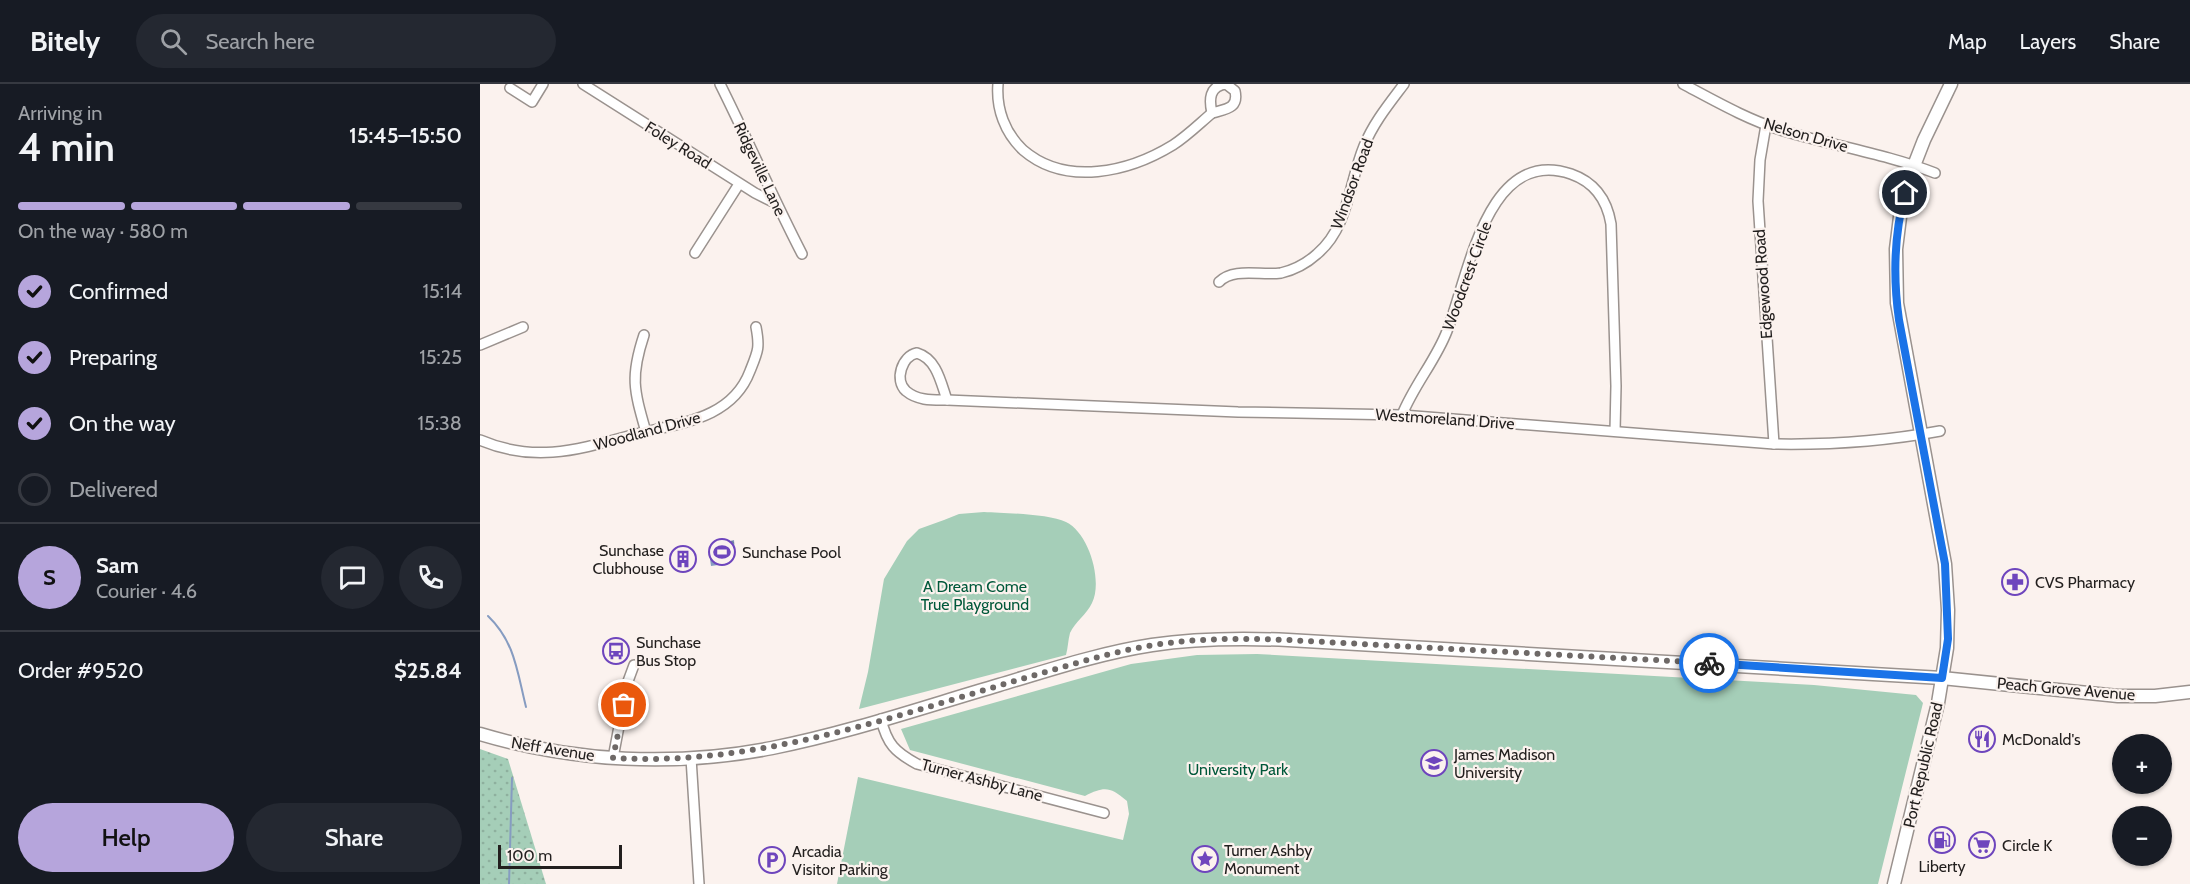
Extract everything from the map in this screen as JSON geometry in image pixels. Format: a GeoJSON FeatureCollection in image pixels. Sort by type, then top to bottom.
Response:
{"type":"FeatureCollection","features":[{"type":"Feature","properties":{"kind":"main road","name":"Port Republic Road"},"geometry":{"type":"LineString","coordinates":[[1894,884],[1942,678],[1948,639],[1947,584],[1899,320],[1895,278],[1899,223],[1906,187],[1924,140],[1951,84]]}},
{"type":"Feature","properties":{"kind":"main road","name":"Neff Avenue"},"geometry":{"type":"LineString","coordinates":[[480,734],[547,750],[613,758],[691,758],[737,754],[780,746],[881,719],[1096,657],[1151,646],[1216,639],[1288,640],[1942,678]]}},
{"type":"Feature","properties":{"kind":"main road","name":"Peach Grove Avenue"},"geometry":{"type":"LineString","coordinates":[[1942,678],[2118,696],[2156,696],[2190,692]]}},
{"type":"Feature","properties":{"kind":"street"},"geometry":{"type":"LineString","coordinates":[[510,88],[532,102],[543,84]]}},
{"type":"Feature","properties":{"kind":"street","name":"Foley Road"},"geometry":{"type":"LineString","coordinates":[[583,84],[740,184],[775,203]]}},
{"type":"Feature","properties":{"kind":"street","name":"Ridgeville Lane"},"geometry":{"type":"LineString","coordinates":[[720,84],[764,173],[775,203],[802,254]]}},
{"type":"Feature","properties":{"kind":"street"},"geometry":{"type":"LineString","coordinates":[[998,84],[998,103],[1003,120],[1015,140],[1039,161],[1069,171],[1104,171],[1140,161],[1175,144],[1212,113]]}},
{"type":"Feature","properties":{"kind":"street","name":"Windsor Road"},"geometry":{"type":"LineString","coordinates":[[1219,282],[1230,274],[1274,274],[1289,270],[1305,263],[1326,245],[1341,222],[1369,133],[1404,84]]}},
{"type":"Feature","properties":{"kind":"street","name":"Nelson Drive"},"geometry":{"type":"LineString","coordinates":[[1683,84],[1766,125],[1914,165],[1935,173]]}},
{"type":"Feature","properties":{"kind":"street","name":"Edgewood Road"},"geometry":{"type":"LineString","coordinates":[[1766,125],[1760,160],[1758,201],[1774,444]]}},
{"type":"Feature","properties":{"kind":"street","name":"Woodcrest Circle"},"geometry":{"type":"LineString","coordinates":[[1402,415],[1415,387],[1445,336],[1475,245],[1496,202],[1510,186],[1527,174],[1551,170],[1574,175],[1592,186],[1603,199],[1610,218],[1616,386],[1615,431]]}},
{"type":"Feature","properties":{"kind":"street"},"geometry":{"type":"LineString","coordinates":[[695,253],[740,184]]}},
{"type":"Feature","properties":{"kind":"street"},"geometry":{"type":"LineString","coordinates":[[480,345],[523,327]]}},
{"type":"Feature","properties":{"kind":"street","name":"Woodland Drive"},"geometry":{"type":"LineString","coordinates":[[480,440],[509,450],[550,454],[571,451],[699,419],[718,410],[735,396],[746,381],[760,346],[756,327]]}},
{"type":"Feature","properties":{"kind":"street"},"geometry":{"type":"LineString","coordinates":[[644,335],[636,360],[634,385],[646,432]]}},
{"type":"Feature","properties":{"kind":"street","name":"Westmoreland Drive"},"geometry":{"type":"LineString","coordinates":[[947,400],[931,361],[920,354],[909,357],[900,376],[902,384],[906,390],[923,399],[947,400],[1238,412],[1402,415],[1774,444],[1816,445],[1921,435],[1940,431]]}},
{"type":"Feature","properties":{"kind":"street"},"geometry":{"type":"LineString","coordinates":[[613,758],[627,684],[634,665]]}},
{"type":"Feature","properties":{"kind":"street","name":"Turner Ashby Lane"},"geometry":{"type":"LineString","coordinates":[[881,719],[886,737],[899,754],[917,764],[1104,813]]}},
{"type":"Feature","properties":{"kind":"street"},"geometry":{"type":"LineString","coordinates":[[691,758],[699,884]]}},
{"type":"Feature","properties":{"kind":"green space","name":"A Dream Come True Playground"},"geometry":{"type":"Polygon","coordinates":[[[984,512],[1026,514],[1058,519],[1066,522],[1081,536],[1092,558],[1096,583],[1095,594],[1090,607],[1070,633],[1066,655],[859,709],[868,672],[884,579],[907,541],[919,529],[959,514],[984,512]]]}},
{"type":"Feature","properties":{"kind":"green space","name":"University Park"},"geometry":{"type":"Polygon","coordinates":[[[1257,654],[1814,685],[1916,695],[1923,703],[1878,884],[837,884],[858,777],[1123,840],[1129,814],[1127,801],[1112,791],[1103,789],[1085,796],[910,750],[901,729],[1131,664],[1197,655],[1257,654]]]}},
{"type":"Feature","properties":{"kind":"green space"},"geometry":{"type":"Polygon","coordinates":[[[480,749],[508,759],[546,884],[480,884],[480,749]]]}},
{"type":"Feature","properties":{"kind":"water","name":"Sunchase Pool"},"geometry":{"type":"Polygon","coordinates":[[[734,540],[735,553],[718,565],[711,566],[709,552],[734,540]]]}},
{"type":"Feature","properties":{"kind":"waterway"},"geometry":{"type":"LineString","coordinates":[[488,616],[510,647],[526,707]]}},
{"type":"Feature","properties":{"kind":"waterway"},"geometry":{"type":"LineString","coordinates":[[509,884],[512,778]]}},
{"type":"Feature","properties":{"kind":"way so far"},"geometry":{"type":"LineString","coordinates":[[624,705],[613,758],[677,759],[710,757],[789,744],[838,732],[1096,657],[1151,646],[1200,640],[1237,638],[1288,640],[1709,663]]}},
{"type":"Feature","properties":{"kind":"place","name":"Sunchase Pool"},"geometry":{"type":"Point","coordinates":[722,552]}},
{"type":"Feature","properties":{"kind":"place","name":"Sunchase Clubhouse"},"geometry":{"type":"Point","coordinates":[683,559]}},
{"type":"Feature","properties":{"kind":"place","name":"CVS Pharmacy"},"geometry":{"type":"Point","coordinates":[2015,582]}},
{"type":"Feature","properties":{"kind":"place","name":"Sunchase Bus Stop"},"geometry":{"type":"Point","coordinates":[616,651]}},
{"type":"Feature","properties":{"kind":"place","name":"McDonald's"},"geometry":{"type":"Point","coordinates":[1982,739]}},
{"type":"Feature","properties":{"kind":"place","name":"James Madison University"},"geometry":{"type":"Point","coordinates":[1434,763]}},
{"type":"Feature","properties":{"kind":"place","name":"Liberty"},"geometry":{"type":"Point","coordinates":[1942,840]}},
{"type":"Feature","properties":{"kind":"place","name":"Circle K"},"geometry":{"type":"Point","coordinates":[1982,845]}},
{"type":"Feature","properties":{"kind":"place","name":"Turner Ashby Monument"},"geometry":{"type":"Point","coordinates":[1205,859]}},
{"type":"Feature","properties":{"kind":"place","name":"Arcadia Visitor Parking"},"geometry":{"type":"Point","coordinates":[772,860]}},
{"type":"Feature","properties":{"kind":"route"},"geometry":{"type":"LineString","coordinates":[[1709,663],[1942,678],[1948,639],[1945,564],[1899,320],[1895,286],[1897,238],[1905,193]]}}]}
